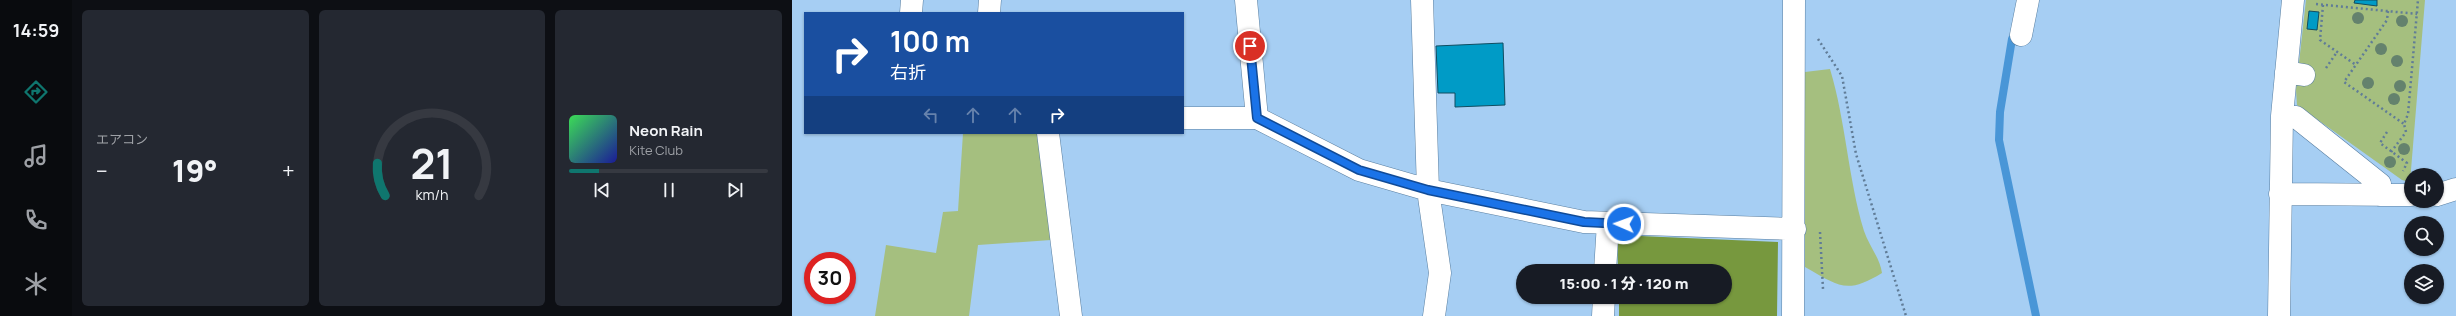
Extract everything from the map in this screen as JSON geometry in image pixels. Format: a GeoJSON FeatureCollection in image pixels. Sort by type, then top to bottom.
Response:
{"type":"FeatureCollection","features":[{"type":"Feature","properties":{"kind":"street"},"geometry":{"type":"LineString","coordinates":[[911,12],[912,0]]}},
{"type":"Feature","properties":{"kind":"street"},"geometry":{"type":"LineString","coordinates":[[989,12],[990,0]]}},
{"type":"Feature","properties":{"kind":"street"},"geometry":{"type":"LineString","coordinates":[[1246,0],[1257,118]]}},
{"type":"Feature","properties":{"kind":"street"},"geometry":{"type":"LineString","coordinates":[[1422,0],[1428,190],[1440,273],[1434,316]]}},
{"type":"Feature","properties":{"kind":"street"},"geometry":{"type":"LineString","coordinates":[[1793,316],[1795,229],[1794,0]]}},
{"type":"Feature","properties":{"kind":"street"},"geometry":{"type":"LineString","coordinates":[[2021,35],[2028,0]]}},
{"type":"Feature","properties":{"kind":"street"},"geometry":{"type":"LineString","coordinates":[[2279,316],[2282,116],[2295,74],[2293,0]]}},
{"type":"Feature","properties":{"kind":"street"},"geometry":{"type":"LineString","coordinates":[[2282,116],[2296,117],[2380,184],[2380,195]]}},
{"type":"Feature","properties":{"kind":"street"},"geometry":{"type":"LineString","coordinates":[[1184,118],[1257,118],[1359,170],[1428,190],[1584,222],[1795,229]]}},
{"type":"Feature","properties":{"kind":"street"},"geometry":{"type":"LineString","coordinates":[[1048,134],[1071,316]]}},
{"type":"Feature","properties":{"kind":"street"},"geometry":{"type":"LineString","coordinates":[[2444,193],[2456,189]]}},
{"type":"Feature","properties":{"kind":"street"},"geometry":{"type":"LineString","coordinates":[[2280,194],[2404,195]]}},
{"type":"Feature","properties":{"kind":"street"},"geometry":{"type":"LineString","coordinates":[[1605,264],[1608,223]]}},
{"type":"Feature","properties":{"kind":"street"},"geometry":{"type":"LineString","coordinates":[[1603,316],[1604,304]]}},
{"type":"Feature","properties":{"kind":"path"},"geometry":{"type":"LineString","coordinates":[[2313,0],[2313,3],[2417,14]]}},
{"type":"Feature","properties":{"kind":"path"},"geometry":{"type":"LineString","coordinates":[[2391,152],[2406,132],[2404,124],[2408,114],[2418,0]]}},
{"type":"Feature","properties":{"kind":"path"},"geometry":{"type":"LineString","coordinates":[[2323,4],[2320,40],[2356,66]]}},
{"type":"Feature","properties":{"kind":"path"},"geometry":{"type":"LineString","coordinates":[[2388,11],[2387,20],[2344,82],[2404,124]]}},
{"type":"Feature","properties":{"kind":"path"},"geometry":{"type":"LineString","coordinates":[[1794,26],[1820,40],[1842,76],[1856,154],[1906,316]]}},
{"type":"Feature","properties":{"kind":"path"},"geometry":{"type":"LineString","coordinates":[[2380,143],[2387,132]]}},
{"type":"Feature","properties":{"kind":"green space"},"geometry":{"type":"Polygon","coordinates":[[[2306,0],[2425,0],[2411,168],[2404,168],[2404,180],[2297,105],[2296,90],[2306,0]]]}},
{"type":"Feature","properties":{"kind":"green space"},"geometry":{"type":"Polygon","coordinates":[[[1830,69],[1840,109],[1854,191],[1864,231],[1879,262],[1882,273],[1870,280],[1851,286],[1835,283],[1805,267],[1805,72],[1830,69]]]}},
{"type":"Feature","properties":{"kind":"green space"},"geometry":{"type":"Polygon","coordinates":[[[963,134],[1037,134],[1051,240],[978,245],[969,316],[875,316],[886,245],[936,253],[943,212],[958,211],[963,134]]]}},
{"type":"Feature","properties":{"kind":"green space"},"geometry":{"type":"Polygon","coordinates":[[[1617,235],[1778,242],[1777,316],[1619,316],[1619,304],[1732,304],[1732,264],[1618,264],[1617,235]]]}},
{"type":"Feature","properties":{"kind":"building"},"geometry":{"type":"Polygon","coordinates":[[[2355,0],[2377,0],[2377,6],[2354,3],[2355,0]]]}},
{"type":"Feature","properties":{"kind":"building"},"geometry":{"type":"Polygon","coordinates":[[[2309,11],[2319,12],[2317,30],[2307,29],[2309,11]]]}},
{"type":"Feature","properties":{"kind":"building"},"geometry":{"type":"Polygon","coordinates":[[[1503,43],[1505,105],[1455,107],[1455,93],[1438,93],[1436,46],[1503,43]]]}},
{"type":"Feature","properties":{"kind":"waterway"},"geometry":{"type":"LineString","coordinates":[[2012,39],[2000,112],[1999,140],[2036,316]]}},
{"type":"Feature","properties":{"kind":"route"},"geometry":{"type":"LineString","coordinates":[[1250,46],[1257,118],[1359,170],[1428,190],[1584,222],[1624,224]]}}]}
